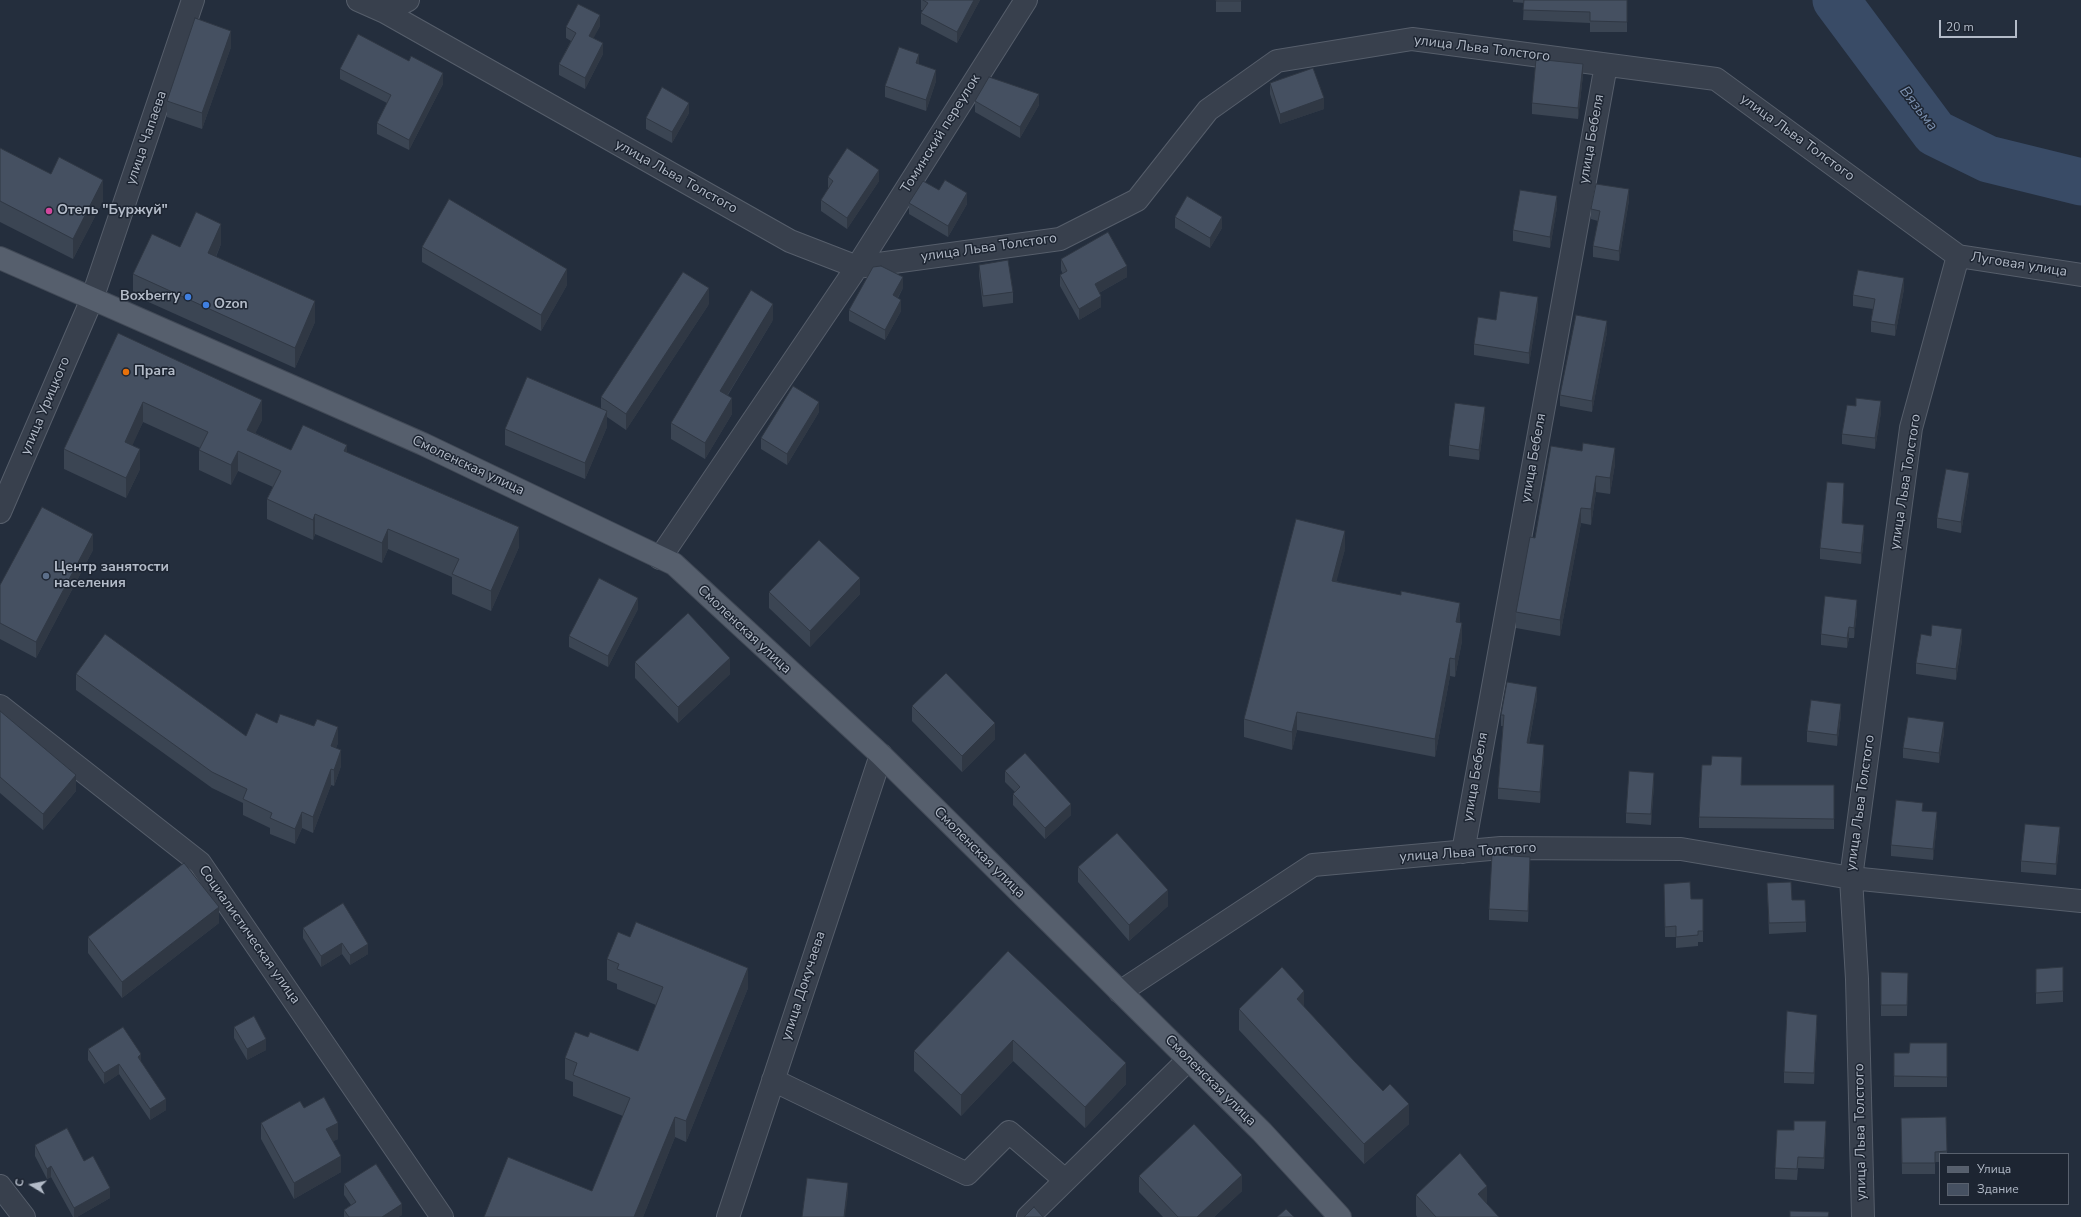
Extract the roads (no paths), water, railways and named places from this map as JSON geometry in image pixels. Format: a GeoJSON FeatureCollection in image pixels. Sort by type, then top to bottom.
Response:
{"type":"FeatureCollection","features":[{"type":"Feature","properties":{"kind":"main road","name":"Смоленская улица"},"geometry":{"type":"LineString","coordinates":[[0,258],[423,444],[674,564],[881,756],[1262,1132],[1340,1217]]}},
{"type":"Feature","properties":{"kind":"street","name":"улица Чапаева"},"geometry":{"type":"LineString","coordinates":[[92,299],[193,0]]}},
{"type":"Feature","properties":{"kind":"street","name":"улица Льва Толстого"},"geometry":{"type":"LineString","coordinates":[[358,0],[385,12],[790,241],[857,267],[1060,239],[1137,200],[1208,110],[1278,61],[1412,39],[1716,79],[1958,256],[1911,428],[1851,878],[1857,979],[1862,1217]]}},
{"type":"Feature","properties":{"kind":"street"},"geometry":{"type":"LineString","coordinates":[[385,12],[408,0]]}},
{"type":"Feature","properties":{"kind":"street","name":"Томинский переулок"},"geometry":{"type":"LineString","coordinates":[[660,558],[857,267],[1026,0]]}},
{"type":"Feature","properties":{"kind":"street","name":"улица Бебеля"},"geometry":{"type":"LineString","coordinates":[[1463,852],[1606,65]]}},
{"type":"Feature","properties":{"kind":"street","name":"Луговая улица"},"geometry":{"type":"LineString","coordinates":[[1958,256],[2081,275]]}},
{"type":"Feature","properties":{"kind":"street","name":"улица Урицкого"},"geometry":{"type":"LineString","coordinates":[[0,512],[92,299]]}},
{"type":"Feature","properties":{"kind":"street","name":"Социалистическая улица"},"geometry":{"type":"LineString","coordinates":[[0,706],[200,863],[442,1217]]}},
{"type":"Feature","properties":{"kind":"street","name":"улица Докучаева"},"geometry":{"type":"LineString","coordinates":[[728,1217],[881,756]]}},
{"type":"Feature","properties":{"kind":"street","name":"улица Льва Толстого"},"geometry":{"type":"LineString","coordinates":[[1120,992],[1313,866],[1500,848],[1681,849],[1851,878],[2081,901]]}},
{"type":"Feature","properties":{"kind":"street"},"geometry":{"type":"LineString","coordinates":[[1028,1217],[1188,1060]]}},
{"type":"Feature","properties":{"kind":"street"},"geometry":{"type":"LineString","coordinates":[[773,1080],[967,1174],[1009,1132],[1065,1180]]}},
{"type":"Feature","properties":{"kind":"street"},"geometry":{"type":"LineString","coordinates":[[0,1186],[24,1217]]}},
{"type":"Feature","properties":{"kind":"waterway","name":"Вязьма"},"geometry":{"type":"LineString","coordinates":[[1836,0],[1935,133],[1988,159],[2081,182]]}},
{"type":"Feature","properties":{"kind":"place","name":"Отель \"Буржуй\""},"geometry":{"type":"Point","coordinates":[49,211]}},
{"type":"Feature","properties":{"kind":"place","name":"Boxberry"},"geometry":{"type":"Point","coordinates":[188,297]}},
{"type":"Feature","properties":{"kind":"place","name":"Ozon"},"geometry":{"type":"Point","coordinates":[206,305]}},
{"type":"Feature","properties":{"kind":"place","name":"Прага"},"geometry":{"type":"Point","coordinates":[126,372]}},
{"type":"Feature","properties":{"kind":"place","name":"Центр занятости населения"},"geometry":{"type":"Point","coordinates":[46,576]}}]}
